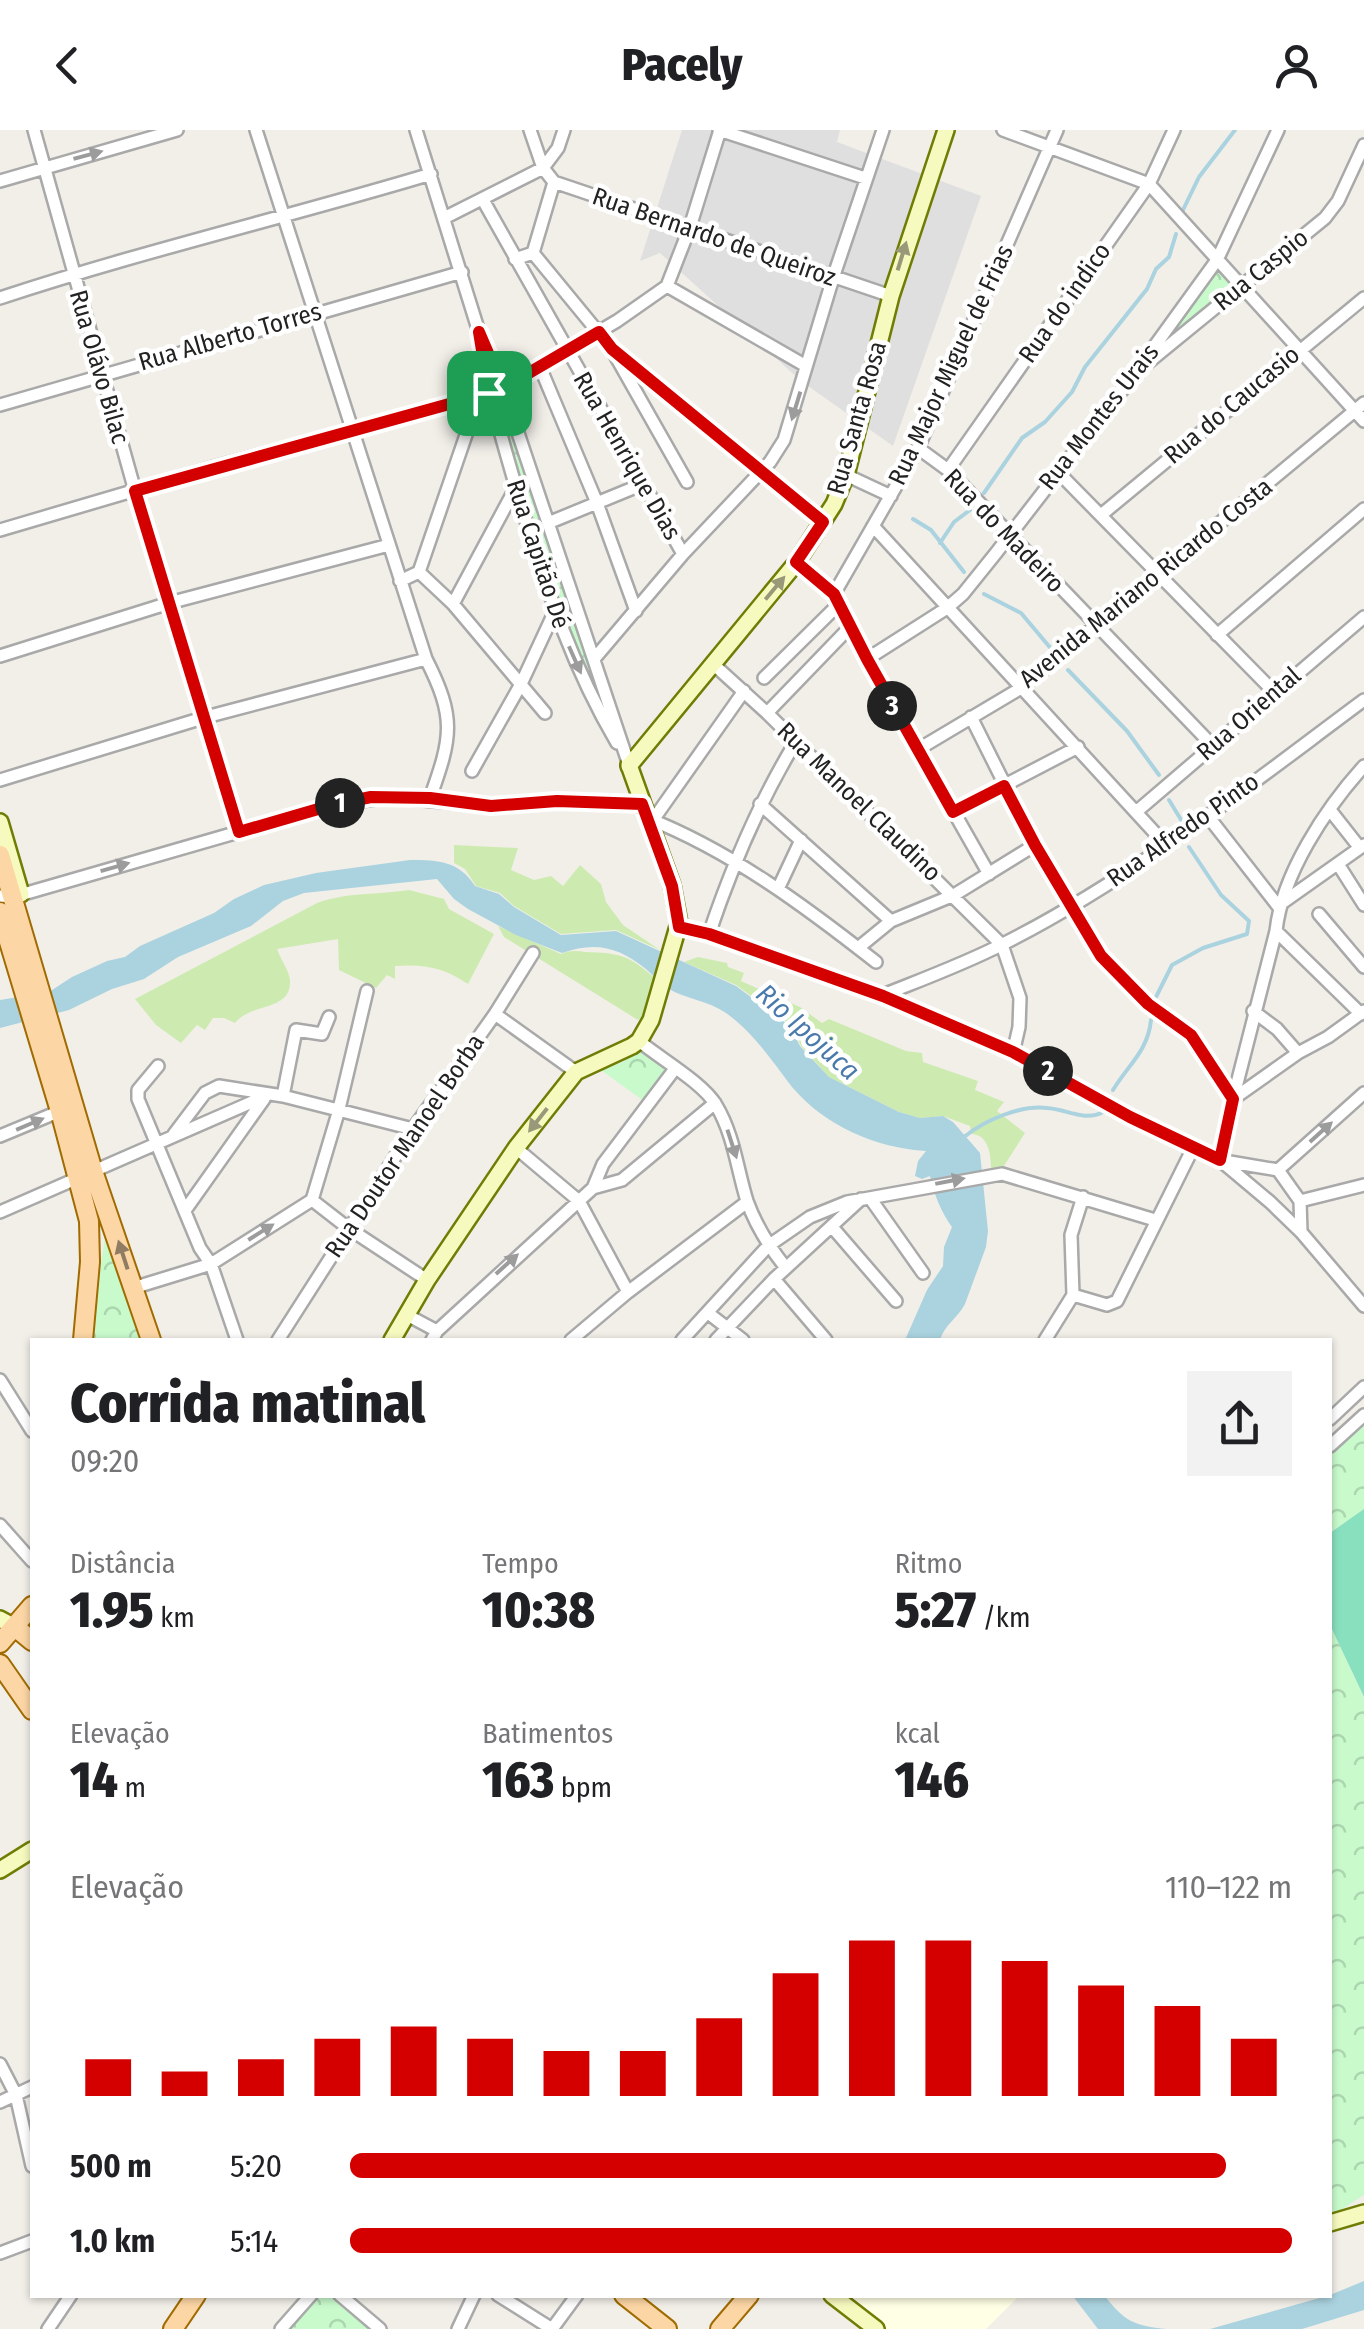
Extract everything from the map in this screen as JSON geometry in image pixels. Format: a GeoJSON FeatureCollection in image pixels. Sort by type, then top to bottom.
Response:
{"type":"FeatureCollection","features":[{"type":"Feature","properties":{"kind":"main road"},"geometry":{"type":"LineString","coordinates":[[0,855],[22,959],[86,1174],[134,1288],[149,1338]]}},
{"type":"Feature","properties":{"kind":"main road"},"geometry":{"type":"LineString","coordinates":[[0,912],[4,934],[22,959]]}},
{"type":"Feature","properties":{"kind":"main road"},"geometry":{"type":"LineString","coordinates":[[83,1338],[90,1240],[86,1174]]}},
{"type":"Feature","properties":{"kind":"main road"},"geometry":{"type":"LineString","coordinates":[[0,1643],[7,1623],[30,1607]]}},
{"type":"Feature","properties":{"kind":"main road"},"geometry":{"type":"LineString","coordinates":[[7,1623],[30,1640]]}},
{"type":"Feature","properties":{"kind":"main road"},"geometry":{"type":"LineString","coordinates":[[0,1664],[30,1707]]}},
{"type":"Feature","properties":{"kind":"main road"},"geometry":{"type":"LineString","coordinates":[[161,2329],[180,2298]]}},
{"type":"Feature","properties":{"kind":"main road"},"geometry":{"type":"LineString","coordinates":[[173,2329],[194,2298]]}},
{"type":"Feature","properties":{"kind":"main road"},"geometry":{"type":"LineString","coordinates":[[628,2298],[668,2329]]}},
{"type":"Feature","properties":{"kind":"main road"},"geometry":{"type":"LineString","coordinates":[[720,2329],[746,2298]]}},
{"type":"Feature","properties":{"kind":"street","name":"Rua Olávo Bilac"},"geometry":{"type":"LineString","coordinates":[[34,130],[135,491],[239,832]]}},
{"type":"Feature","properties":{"kind":"street"},"geometry":{"type":"LineString","coordinates":[[0,181],[177,130]]}},
{"type":"Feature","properties":{"kind":"street"},"geometry":{"type":"LineString","coordinates":[[256,130],[400,581],[426,658],[442,691],[448,720],[444,760],[430,798]]}},
{"type":"Feature","properties":{"kind":"street","name":"Rua Capitão Dé"},"geometry":{"type":"LineString","coordinates":[[416,130],[479,332],[503,388],[672,886],[679,927],[651,1020],[640,1041]]}},
{"type":"Feature","properties":{"kind":"street"},"geometry":{"type":"LineString","coordinates":[[530,130],[543,168],[554,182],[533,254]]}},
{"type":"Feature","properties":{"kind":"street"},"geometry":{"type":"LineString","coordinates":[[446,217],[543,168],[558,148],[564,130]]}},
{"type":"Feature","properties":{"kind":"street"},"geometry":{"type":"LineString","coordinates":[[503,388],[668,286],[720,130],[865,178]]}},
{"type":"Feature","properties":{"kind":"street"},"geometry":{"type":"LineString","coordinates":[[594,659],[784,440],[798,404],[832,278],[883,130]]}},
{"type":"Feature","properties":{"kind":"street","name":"Rua Santa Rosa"},"geometry":{"type":"LineString","coordinates":[[629,765],[796,562],[823,522],[846,475],[891,296],[946,130]]}},
{"type":"Feature","properties":{"kind":"street"},"geometry":{"type":"LineString","coordinates":[[1003,130],[1149,184],[1298,350],[1359,406],[1364,421]]}},
{"type":"Feature","properties":{"kind":"street","name":"Rua Major Miguel de Frias"},"geometry":{"type":"LineString","coordinates":[[764,678],[836,599],[918,448],[1057,130]]}},
{"type":"Feature","properties":{"kind":"street","name":"Rua do indico"},"geometry":{"type":"LineString","coordinates":[[948,470],[1149,184],[1174,130]]}},
{"type":"Feature","properties":{"kind":"street","name":"Rua Montes Urais"},"geometry":{"type":"LineString","coordinates":[[867,659],[947,608],[977,577],[1133,376],[1217,260],[1278,130]]}},
{"type":"Feature","properties":{"kind":"street","name":"Rua Caspio"},"geometry":{"type":"LineString","coordinates":[[1133,376],[1325,218],[1364,145]]}},
{"type":"Feature","properties":{"kind":"street"},"geometry":{"type":"LineString","coordinates":[[0,298],[431,174]]}},
{"type":"Feature","properties":{"kind":"street","name":"Rua Bernardo de Queiroz"},"geometry":{"type":"LineString","coordinates":[[554,182],[891,296]]}},
{"type":"Feature","properties":{"kind":"street","name":"Rua Henrique Dias"},"geometry":{"type":"LineString","coordinates":[[483,200],[684,554]]}},
{"type":"Feature","properties":{"kind":"street"},"geometry":{"type":"LineString","coordinates":[[515,259],[533,254]]}},
{"type":"Feature","properties":{"kind":"street"},"geometry":{"type":"LineString","coordinates":[[533,254],[612,349],[687,482]]}},
{"type":"Feature","properties":{"kind":"street","name":"Rua Alberto Torres"},"geometry":{"type":"LineString","coordinates":[[0,405],[462,272]]}},
{"type":"Feature","properties":{"kind":"street"},"geometry":{"type":"LineString","coordinates":[[668,286],[806,366]]}},
{"type":"Feature","properties":{"kind":"street","name":"Rua do Caucasio"},"geometry":{"type":"LineString","coordinates":[[1101,515],[1364,298]]}},
{"type":"Feature","properties":{"kind":"street","name":"Rua Capitão Dé"},"geometry":{"type":"LineString","coordinates":[[479,332],[484,395],[554,613],[596,708],[629,765]]}},
{"type":"Feature","properties":{"kind":"street"},"geometry":{"type":"LineString","coordinates":[[612,349],[823,522]]}},
{"type":"Feature","properties":{"kind":"street"},"geometry":{"type":"LineString","coordinates":[[540,367],[597,502],[636,610]]}},
{"type":"Feature","properties":{"kind":"street"},"geometry":{"type":"LineString","coordinates":[[0,530],[484,395]]}},
{"type":"Feature","properties":{"kind":"street"},"geometry":{"type":"LineString","coordinates":[[400,581],[419,572],[484,395]]}},
{"type":"Feature","properties":{"kind":"street","name":"Avenida Mariano Ricardo Costa"},"geometry":{"type":"LineString","coordinates":[[917,750],[1020,688],[1359,406]]}},
{"type":"Feature","properties":{"kind":"street","name":"Rua do Madeiro"},"geometry":{"type":"LineString","coordinates":[[918,448],[948,470],[1212,745]]}},
{"type":"Feature","properties":{"kind":"street"},"geometry":{"type":"LineString","coordinates":[[1058,472],[1274,692]]}},
{"type":"Feature","properties":{"kind":"street"},"geometry":{"type":"LineString","coordinates":[[846,475],[891,496]]}},
{"type":"Feature","properties":{"kind":"street"},"geometry":{"type":"LineString","coordinates":[[548,523],[643,484]]}},
{"type":"Feature","properties":{"kind":"street"},"geometry":{"type":"LineString","coordinates":[[454,604],[516,487]]}},
{"type":"Feature","properties":{"kind":"street"},"geometry":{"type":"LineString","coordinates":[[1217,634],[1364,510]]}},
{"type":"Feature","properties":{"kind":"street"},"geometry":{"type":"LineString","coordinates":[[873,526],[1166,844]]}},
{"type":"Feature","properties":{"kind":"street"},"geometry":{"type":"LineString","coordinates":[[0,656],[169,603],[389,545]]}},
{"type":"Feature","properties":{"kind":"street"},"geometry":{"type":"LineString","coordinates":[[796,562],[836,599],[988,874]]}},
{"type":"Feature","properties":{"kind":"street"},"geometry":{"type":"LineString","coordinates":[[419,572],[454,604],[544,713]]}},
{"type":"Feature","properties":{"kind":"street"},"geometry":{"type":"LineString","coordinates":[[472,771],[521,684],[554,613]]}},
{"type":"Feature","properties":{"kind":"street","name":"Rua Oriental"},"geometry":{"type":"LineString","coordinates":[[1136,812],[1364,617]]}},
{"type":"Feature","properties":{"kind":"street"},"geometry":{"type":"LineString","coordinates":[[767,712],[850,627]]}},
{"type":"Feature","properties":{"kind":"street"},"geometry":{"type":"LineString","coordinates":[[0,780],[206,716],[426,658]]}},
{"type":"Feature","properties":{"kind":"street","name":"Rua Manoel Claudino"},"geometry":{"type":"LineString","coordinates":[[712,663],[767,712],[1002,944]]}},
{"type":"Feature","properties":{"kind":"street"},"geometry":{"type":"LineString","coordinates":[[647,814],[744,691]]}},
{"type":"Feature","properties":{"kind":"street","name":"Rua Alfredo Pinto"},"geometry":{"type":"LineString","coordinates":[[883,996],[1002,944],[1072,905],[1166,844],[1364,700]]}},
{"type":"Feature","properties":{"kind":"street"},"geometry":{"type":"LineString","coordinates":[[971,717],[1035,845],[1111,968],[1148,1004],[1191,1035],[1233,1099]]}},
{"type":"Feature","properties":{"kind":"street"},"geometry":{"type":"LineString","coordinates":[[709,934],[734,861],[794,742]]}},
{"type":"Feature","properties":{"kind":"street"},"geometry":{"type":"LineString","coordinates":[[953,812],[1078,748]]}},
{"type":"Feature","properties":{"kind":"street"},"geometry":{"type":"LineString","coordinates":[[1220,1160],[1276,930],[1278,906],[1308,844],[1364,766]]}},
{"type":"Feature","properties":{"kind":"street"},"geometry":{"type":"LineString","coordinates":[[0,822],[11,896],[371,797],[430,798],[491,806],[557,801],[647,814],[778,889],[876,962]]}},
{"type":"Feature","properties":{"kind":"street"},"geometry":{"type":"LineString","coordinates":[[760,804],[891,921]]}},
{"type":"Feature","properties":{"kind":"street"},"geometry":{"type":"LineString","coordinates":[[1278,906],[1362,846],[1333,805]]}},
{"type":"Feature","properties":{"kind":"street"},"geometry":{"type":"LineString","coordinates":[[1207,815],[1278,906]]}},
{"type":"Feature","properties":{"kind":"street"},"geometry":{"type":"LineString","coordinates":[[778,889],[801,840]]}},
{"type":"Feature","properties":{"kind":"street"},"geometry":{"type":"LineString","coordinates":[[858,948],[891,921],[954,895],[1035,845]]}},
{"type":"Feature","properties":{"kind":"street"},"geometry":{"type":"LineString","coordinates":[[1338,864],[1364,905]]}},
{"type":"Feature","properties":{"kind":"street"},"geometry":{"type":"LineString","coordinates":[[1319,914],[1364,967]]}},
{"type":"Feature","properties":{"kind":"street"},"geometry":{"type":"LineString","coordinates":[[679,927],[883,996],[1013,1052],[1130,1117],[1220,1160],[1301,1232],[1364,1306]]}},
{"type":"Feature","properties":{"kind":"street"},"geometry":{"type":"LineString","coordinates":[[1233,1099],[1363,1013],[1276,930]]}},
{"type":"Feature","properties":{"kind":"street"},"geometry":{"type":"LineString","coordinates":[[1002,944],[1020,998],[1013,1052]]}},
{"type":"Feature","properties":{"kind":"street","name":"Rua Doutor Manoel Borba"},"geometry":{"type":"LineString","coordinates":[[279,1338],[413,1129],[533,953]]}},
{"type":"Feature","properties":{"kind":"street"},"geometry":{"type":"LineString","coordinates":[[134,1288],[211,1264],[312,1200],[368,991]]}},
{"type":"Feature","properties":{"kind":"street"},"geometry":{"type":"LineString","coordinates":[[1254,1011],[1298,1053]]}},
{"type":"Feature","properties":{"kind":"street"},"geometry":{"type":"LineString","coordinates":[[495,1014],[576,1072]]}},
{"type":"Feature","properties":{"kind":"street"},"geometry":{"type":"LineString","coordinates":[[283,1096],[296,1030],[322,1034],[329,1017]]}},
{"type":"Feature","properties":{"kind":"street"},"geometry":{"type":"LineString","coordinates":[[393,1338],[427,1280],[516,1148],[576,1072],[640,1041],[697,1084],[715,1103],[734,1146],[748,1202],[768,1246],[786,1268]]}},
{"type":"Feature","properties":{"kind":"street"},"geometry":{"type":"LineString","coordinates":[[158,1066],[137,1095],[200,1248],[211,1264],[236,1338]]}},
{"type":"Feature","properties":{"kind":"street"},"geometry":{"type":"LineString","coordinates":[[407,1315],[434,1336],[593,1188],[603,1164],[674,1070]]}},
{"type":"Feature","properties":{"kind":"street"},"geometry":{"type":"LineString","coordinates":[[172,1137],[205,1094],[219,1086],[283,1096],[413,1129]]}},
{"type":"Feature","properties":{"kind":"street"},"geometry":{"type":"LineString","coordinates":[[1278,1170],[1364,1093]]}},
{"type":"Feature","properties":{"kind":"street"},"geometry":{"type":"LineString","coordinates":[[0,1212],[266,1096]]}},
{"type":"Feature","properties":{"kind":"street"},"geometry":{"type":"LineString","coordinates":[[186,1210],[266,1096]]}},
{"type":"Feature","properties":{"kind":"street"},"geometry":{"type":"LineString","coordinates":[[593,1188],[622,1180],[715,1103]]}},
{"type":"Feature","properties":{"kind":"street"},"geometry":{"type":"LineString","coordinates":[[0,1136],[66,1108]]}},
{"type":"Feature","properties":{"kind":"street"},"geometry":{"type":"LineString","coordinates":[[1073,1295],[1107,1305],[1114,1303],[1194,1146]]}},
{"type":"Feature","properties":{"kind":"street"},"geometry":{"type":"LineString","coordinates":[[516,1148],[579,1201],[628,1292]]}},
{"type":"Feature","properties":{"kind":"street"},"geometry":{"type":"LineString","coordinates":[[1220,1160],[1278,1170],[1300,1202],[1301,1232]]}},
{"type":"Feature","properties":{"kind":"street"},"geometry":{"type":"LineString","coordinates":[[684,1338],[768,1246],[826,1209],[865,1199],[1002,1174],[1155,1220]]}},
{"type":"Feature","properties":{"kind":"street"},"geometry":{"type":"LineString","coordinates":[[1300,1202],[1364,1186]]}},
{"type":"Feature","properties":{"kind":"street"},"geometry":{"type":"LineString","coordinates":[[1046,1338],[1073,1295],[1071,1236],[1083,1197]]}},
{"type":"Feature","properties":{"kind":"street"},"geometry":{"type":"LineString","coordinates":[[718,1338],[774,1279],[865,1199]]}},
{"type":"Feature","properties":{"kind":"street"},"geometry":{"type":"LineString","coordinates":[[865,1199],[923,1273]]}},
{"type":"Feature","properties":{"kind":"street"},"geometry":{"type":"LineString","coordinates":[[312,1200],[427,1280]]}},
{"type":"Feature","properties":{"kind":"street"},"geometry":{"type":"LineString","coordinates":[[574,1338],[628,1292],[748,1202]]}},
{"type":"Feature","properties":{"kind":"street"},"geometry":{"type":"LineString","coordinates":[[833,1228],[896,1301]]}},
{"type":"Feature","properties":{"kind":"street"},"geometry":{"type":"LineString","coordinates":[[774,1279],[824,1338]]}},
{"type":"Feature","properties":{"kind":"street"},"geometry":{"type":"LineString","coordinates":[[708,1313],[741,1338]]}},
{"type":"Feature","properties":{"kind":"street"},"geometry":{"type":"LineString","coordinates":[[0,1380],[30,1428]]}},
{"type":"Feature","properties":{"kind":"street"},"geometry":{"type":"LineString","coordinates":[[1332,1417],[1364,1387]]}},
{"type":"Feature","properties":{"kind":"street"},"geometry":{"type":"LineString","coordinates":[[1332,1444],[1364,1415]]}},
{"type":"Feature","properties":{"kind":"street"},"geometry":{"type":"LineString","coordinates":[[0,1525],[30,1559]]}},
{"type":"Feature","properties":{"kind":"street"},"geometry":{"type":"LineString","coordinates":[[0,1870],[30,1851]]}},
{"type":"Feature","properties":{"kind":"street"},"geometry":{"type":"LineString","coordinates":[[0,2064],[16,2095],[30,2157]]}},
{"type":"Feature","properties":{"kind":"street"},"geometry":{"type":"LineString","coordinates":[[0,2102],[30,2088]]}},
{"type":"Feature","properties":{"kind":"street"},"geometry":{"type":"LineString","coordinates":[[1333,2222],[1364,2202]]}},
{"type":"Feature","properties":{"kind":"street"},"geometry":{"type":"LineString","coordinates":[[1333,2222],[1364,2212]]}},
{"type":"Feature","properties":{"kind":"street"},"geometry":{"type":"LineString","coordinates":[[0,2253],[30,2242]]}},
{"type":"Feature","properties":{"kind":"street"},"geometry":{"type":"LineString","coordinates":[[48,2329],[69,2298]]}},
{"type":"Feature","properties":{"kind":"street"},"geometry":{"type":"LineString","coordinates":[[282,2329],[308,2298]]}},
{"type":"Feature","properties":{"kind":"street"},"geometry":{"type":"LineString","coordinates":[[344,2298],[380,2329]]}},
{"type":"Feature","properties":{"kind":"street"},"geometry":{"type":"LineString","coordinates":[[458,2329],[473,2298]]}},
{"type":"Feature","properties":{"kind":"street"},"geometry":{"type":"LineString","coordinates":[[503,2298],[552,2329],[575,2298]]}},
{"type":"Feature","properties":{"kind":"street"},"geometry":{"type":"LineString","coordinates":[[835,2298],[869,2327]]}},
{"type":"Feature","properties":{"kind":"shaded area"},"geometry":{"type":"Polygon","coordinates":[[[682,130],[840,130],[837,142],[981,196],[893,446],[801,381],[660,253],[640,261],[682,130]]]}},
{"type":"Feature","properties":{"kind":"shaded area"},"geometry":{"type":"Polygon","coordinates":[[[835,2298],[1017,2298],[986,2329],[877,2329],[835,2298]]]}},
{"type":"Feature","properties":{"kind":"green space"},"geometry":{"type":"Polygon","coordinates":[[[1217,269],[1234,286],[1152,356],[1217,269]]]}},
{"type":"Feature","properties":{"kind":"green space"},"geometry":{"type":"Polygon","coordinates":[[[481,339],[615,735],[557,607],[517,480],[481,339]]]}},
{"type":"Feature","properties":{"kind":"green space"},"geometry":{"type":"Polygon","coordinates":[[[454,845],[518,848],[511,870],[534,880],[551,876],[563,886],[580,865],[601,884],[606,902],[623,925],[660,950],[616,930],[561,934],[500,893],[476,886],[465,869],[454,863],[454,845]]]}},
{"type":"Feature","properties":{"kind":"green space"},"geometry":{"type":"Polygon","coordinates":[[[409,890],[444,899],[449,909],[494,934],[468,984],[442,970],[395,966],[395,979],[387,975],[376,988],[339,970],[338,939],[277,949],[290,980],[284,997],[235,1023],[213,1018],[205,1030],[197,1025],[181,1043],[156,1025],[135,999],[317,903],[351,895],[409,890]]]}},
{"type":"Feature","properties":{"kind":"green space"},"geometry":{"type":"Polygon","coordinates":[[[498,926],[561,954],[607,953],[631,960],[657,980],[647,1016],[638,1020],[504,937],[498,926]]]}},
{"type":"Feature","properties":{"kind":"green space"},"geometry":{"type":"Polygon","coordinates":[[[698,957],[727,963],[744,973],[741,981],[800,1007],[822,1023],[829,1019],[906,1051],[922,1053],[923,1062],[978,1081],[975,1090],[1004,1102],[997,1111],[1025,1133],[1002,1169],[991,1168],[987,1146],[981,1137],[971,1134],[970,1126],[943,1116],[920,1118],[899,1112],[829,1077],[801,1046],[791,1025],[736,985],[684,962],[698,957]]]}},
{"type":"Feature","properties":{"kind":"green space"},"geometry":{"type":"Polygon","coordinates":[[[640,1046],[668,1072],[645,1102],[601,1070],[623,1062],[640,1046]]]}},
{"type":"Feature","properties":{"kind":"green space"},"geometry":{"type":"Polygon","coordinates":[[[105,1239],[141,1338],[88,1338],[105,1239]]]}},
{"type":"Feature","properties":{"kind":"green space"},"geometry":{"type":"Polygon","coordinates":[[[1364,1420],[1364,1509],[1332,1532],[1332,1448],[1364,1420]]]}},
{"type":"Feature","properties":{"kind":"green space"},"geometry":{"type":"Polygon","coordinates":[[[1364,1509],[1364,1697],[1332,1629],[1332,1532],[1364,1509]]]}},
{"type":"Feature","properties":{"kind":"green space"},"geometry":{"type":"Polygon","coordinates":[[[1332,1629],[1364,1698],[1364,2195],[1332,2216],[1332,1629]]]}},
{"type":"Feature","properties":{"kind":"green space"},"geometry":{"type":"Polygon","coordinates":[[[313,2298],[334,2298],[373,2329],[287,2329],[313,2298]]]}},
{"type":"Feature","properties":{"kind":"water","name":"Rio Ipojuca"},"geometry":{"type":"Polygon","coordinates":[[[410,860],[455,867],[475,886],[499,894],[561,935],[616,931],[736,986],[790,1026],[800,1046],[829,1077],[899,1112],[920,1118],[943,1116],[953,1122],[980,1153],[988,1231],[965,1304],[941,1338],[906,1338],[927,1290],[943,1266],[944,1247],[952,1227],[938,1203],[930,1176],[915,1176],[918,1161],[926,1151],[870,1140],[836,1124],[805,1101],[736,1021],[719,1009],[666,987],[626,956],[596,947],[562,953],[516,935],[468,909],[437,879],[304,893],[283,901],[251,926],[178,957],[144,979],[69,1010],[0,1028],[0,1000],[49,992],[72,977],[125,957],[264,885],[316,873],[410,860]]]}},
{"type":"Feature","properties":{"kind":"water"},"geometry":{"type":"Polygon","coordinates":[[[1364,2281],[1364,2310],[1302,2329],[1210,2329],[1319,2298],[1332,2298],[1332,2294],[1364,2281]]]}},
{"type":"Feature","properties":{"kind":"water"},"geometry":{"type":"Polygon","coordinates":[[[1074,2298],[1107,2298],[1131,2321],[1167,2329],[1098,2329],[1074,2298]]]}},
{"type":"Feature","properties":{"kind":"waterway"},"geometry":{"type":"LineString","coordinates":[[1182,212],[1199,177],[1235,130]]}},
{"type":"Feature","properties":{"kind":"waterway"},"geometry":{"type":"LineString","coordinates":[[984,493],[1022,438],[1045,422],[1072,392],[1085,367],[1147,289],[1156,269],[1169,257],[1176,234]]}},
{"type":"Feature","properties":{"kind":"waterway"},"geometry":{"type":"LineString","coordinates":[[940,543],[954,522],[970,510]]}},
{"type":"Feature","properties":{"kind":"waterway"},"geometry":{"type":"LineString","coordinates":[[913,519],[931,530],[964,572]]}},
{"type":"Feature","properties":{"kind":"waterway"},"geometry":{"type":"LineString","coordinates":[[984,594],[1021,613],[1053,651]]}},
{"type":"Feature","properties":{"kind":"waterway"},"geometry":{"type":"LineString","coordinates":[[1068,670],[1127,731],[1159,775]]}},
{"type":"Feature","properties":{"kind":"waterway"},"geometry":{"type":"LineString","coordinates":[[1169,800],[1183,823]]}},
{"type":"Feature","properties":{"kind":"waterway"},"geometry":{"type":"LineString","coordinates":[[1153,1003],[1172,965],[1203,948],[1247,934],[1249,921],[1221,895],[1189,847]]}},
{"type":"Feature","properties":{"kind":"waterway"},"geometry":{"type":"LineString","coordinates":[[1113,1090],[1142,1049],[1151,1020]]}},
{"type":"Feature","properties":{"kind":"waterway"},"geometry":{"type":"LineString","coordinates":[[964,1137],[1014,1111],[1047,1108],[1089,1116],[1103,1112]]}},
{"type":"Feature","properties":{"kind":"route"},"geometry":{"type":"LineString","coordinates":[[479,332],[503,388],[599,332],[612,349],[823,522],[796,562],[834,594],[953,812],[1004,786],[1101,956],[1148,1004],[1182,1026],[1207,1057],[1233,1099],[1220,1160],[1130,1117],[1013,1052],[883,996],[679,927],[672,886],[642,804],[557,801],[491,806],[430,798],[371,797],[239,832],[135,491],[489,393],[479,332]]}}]}
